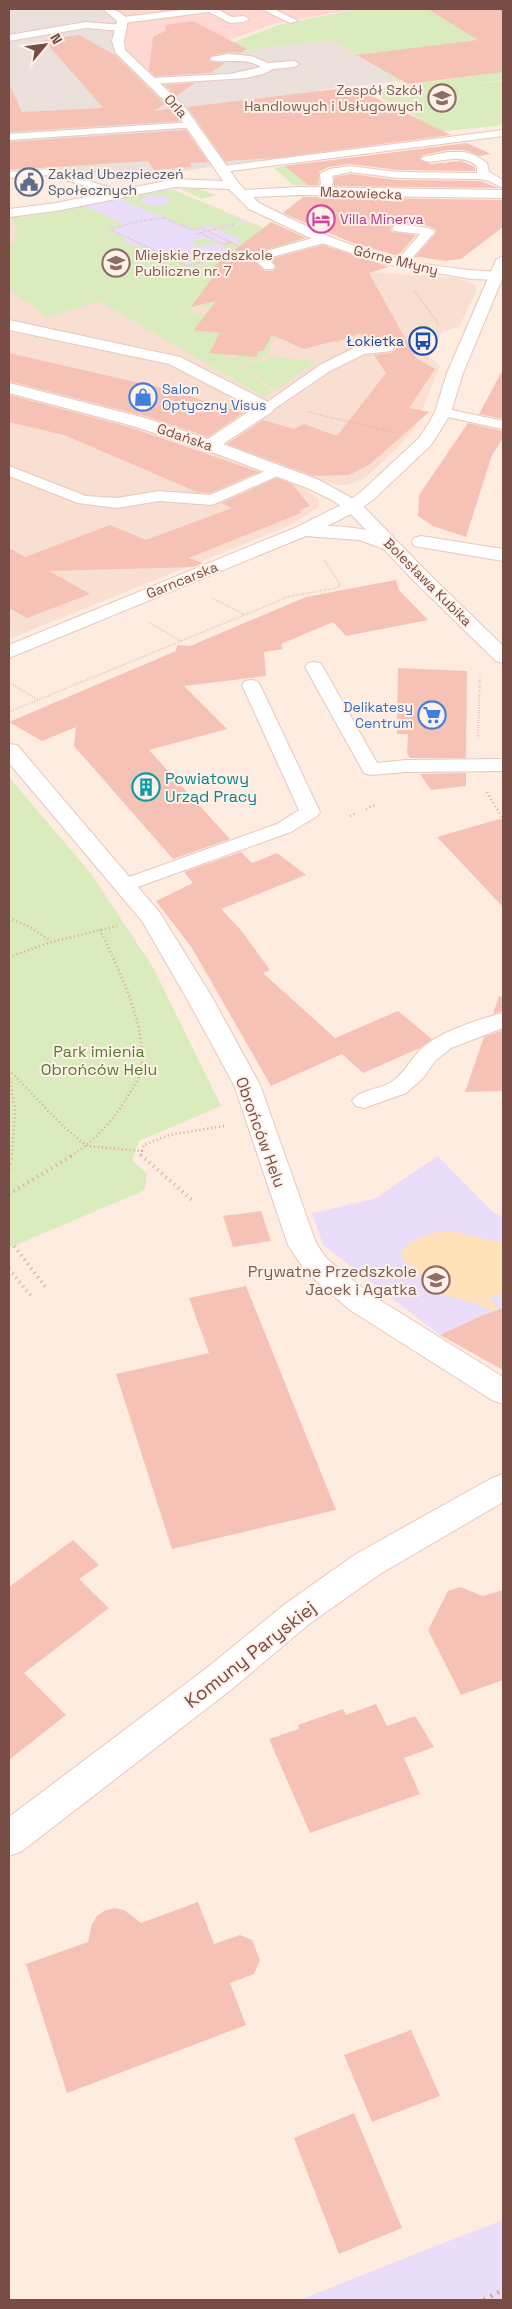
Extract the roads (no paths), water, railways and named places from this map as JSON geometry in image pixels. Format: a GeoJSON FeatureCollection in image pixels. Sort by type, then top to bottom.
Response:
{"type":"FeatureCollection","features":[{"type":"Feature","properties":{"kind":"street"},"geometry":{"type":"LineString","coordinates":[[108,9],[123,24]]}},
{"type":"Feature","properties":{"kind":"street","name":"Orla"},"geometry":{"type":"LineString","coordinates":[[123,24],[118,41],[120,51],[180,109],[237,190]]}},
{"type":"Feature","properties":{"kind":"street","name":"Mazowiecka"},"geometry":{"type":"LineString","coordinates":[[9,213],[56,207],[175,183],[268,192],[503,194]]}},
{"type":"Feature","properties":{"kind":"street","name":"Górne Młyny"},"geometry":{"type":"LineString","coordinates":[[237,190],[254,206],[266,213],[324,239],[375,257],[450,273],[499,276]]}},
{"type":"Feature","properties":{"kind":"street","name":"Mazowiecka"},"geometry":{"type":"LineString","coordinates":[[481,195],[503,199]]}},
{"type":"Feature","properties":{"kind":"street","name":"Garncarska"},"geometry":{"type":"LineString","coordinates":[[9,652],[303,531],[353,506],[382,483],[425,441],[443,412],[455,373],[499,276],[503,260]]}},
{"type":"Feature","properties":{"kind":"street"},"geometry":{"type":"LineString","coordinates":[[9,324],[174,360],[270,406]]}},
{"type":"Feature","properties":{"kind":"street","name":"Gdańska"},"geometry":{"type":"LineString","coordinates":[[9,388],[114,414],[210,445],[319,487],[353,506]]}},
{"type":"Feature","properties":{"kind":"street"},"geometry":{"type":"LineString","coordinates":[[210,445],[270,406]]}},
{"type":"Feature","properties":{"kind":"street","name":"Bolesława Kubika"},"geometry":{"type":"LineString","coordinates":[[353,506],[503,657]]}},
{"type":"Feature","properties":{"kind":"street"},"geometry":{"type":"LineString","coordinates":[[303,531],[349,532],[369,535],[390,545]]}},
{"type":"Feature","properties":{"kind":"street"},"geometry":{"type":"LineString","coordinates":[[421,542],[503,555]]}},
{"type":"Feature","properties":{"kind":"street","name":"Obrońców Helu"},"geometry":{"type":"LineString","coordinates":[[9,750],[152,918],[199,996],[247,1085],[302,1245],[316,1265],[360,1302],[503,1392]]}},
{"type":"Feature","properties":{"kind":"street","name":"Komuny Paryskiej"},"geometry":{"type":"LineString","coordinates":[[9,1839],[220,1678],[297,1614],[368,1564],[503,1487]]}},
{"type":"Feature","properties":{"kind":"lane"},"geometry":{"type":"LineString","coordinates":[[9,38],[86,25],[123,24],[210,9],[230,20],[244,19]]}},
{"type":"Feature","properties":{"kind":"lane"},"geometry":{"type":"LineString","coordinates":[[267,9],[293,21]]}},
{"type":"Feature","properties":{"kind":"lane"},"geometry":{"type":"LineString","coordinates":[[198,73],[222,60],[256,60],[267,66],[294,64]]}},
{"type":"Feature","properties":{"kind":"lane"},"geometry":{"type":"LineString","coordinates":[[152,81],[198,73],[248,74],[267,70],[267,66]]}},
{"type":"Feature","properties":{"kind":"lane"},"geometry":{"type":"LineString","coordinates":[[9,137],[192,125]]}},
{"type":"Feature","properties":{"kind":"lane"},"geometry":{"type":"LineString","coordinates":[[223,169],[503,133]]}},
{"type":"Feature","properties":{"kind":"lane"},"geometry":{"type":"LineString","coordinates":[[323,192],[327,183],[326,174],[452,156],[470,157],[482,163],[483,173],[503,185]]}},
{"type":"Feature","properties":{"kind":"lane"},"geometry":{"type":"LineString","coordinates":[[346,170],[398,175],[480,176],[492,178]]}},
{"type":"Feature","properties":{"kind":"lane"},"geometry":{"type":"LineString","coordinates":[[9,175],[52,172],[120,194]]}},
{"type":"Feature","properties":{"kind":"lane"},"geometry":{"type":"LineString","coordinates":[[398,228],[429,232],[401,263]]}},
{"type":"Feature","properties":{"kind":"lane"},"geometry":{"type":"LineString","coordinates":[[269,266],[261,260],[264,256],[324,239]]}},
{"type":"Feature","properties":{"kind":"lane"},"geometry":{"type":"LineString","coordinates":[[270,406],[325,368],[361,350],[387,348]]}},
{"type":"Feature","properties":{"kind":"lane"},"geometry":{"type":"LineString","coordinates":[[443,412],[503,425]]}},
{"type":"Feature","properties":{"kind":"lane"},"geometry":{"type":"LineString","coordinates":[[9,471],[82,500],[117,503],[159,496],[212,500],[277,471]]}},
{"type":"Feature","properties":{"kind":"lane"},"geometry":{"type":"LineString","coordinates":[[314,667],[371,769],[406,766],[503,765]]}},
{"type":"Feature","properties":{"kind":"lane"},"geometry":{"type":"LineString","coordinates":[[125,886],[284,828],[310,812],[251,685]]}},
{"type":"Feature","properties":{"kind":"lane"},"geometry":{"type":"LineString","coordinates":[[364,1101],[398,1088],[415,1073],[427,1056],[443,1043],[503,1020]]}},
{"type":"Feature","properties":{"kind":"place","name":"Zespół Szkół Handlowych i Usługowych"},"geometry":{"type":"Point","coordinates":[442,98]}},
{"type":"Feature","properties":{"kind":"place","name":"Zakład Ubezpieczeń Społecznych"},"geometry":{"type":"Point","coordinates":[29,182]}},
{"type":"Feature","properties":{"kind":"place","name":"Villa Minerva"},"geometry":{"type":"Point","coordinates":[321,219]}},
{"type":"Feature","properties":{"kind":"place","name":"Miejskie Przedszkole Publiczne nr. 7"},"geometry":{"type":"Point","coordinates":[116,263]}},
{"type":"Feature","properties":{"kind":"place","name":"Łokietka"},"geometry":{"type":"Point","coordinates":[423,341]}},
{"type":"Feature","properties":{"kind":"place","name":"Salon Optyczny Visus"},"geometry":{"type":"Point","coordinates":[143,397]}},
{"type":"Feature","properties":{"kind":"place","name":"Delikatesy Centrum"},"geometry":{"type":"Point","coordinates":[432,715]}},
{"type":"Feature","properties":{"kind":"place","name":"Powiatowy Urząd Pracy"},"geometry":{"type":"Point","coordinates":[146,787]}},
{"type":"Feature","properties":{"kind":"place","name":"Prywatne Przedszkole Jacek i Agatka"},"geometry":{"type":"Point","coordinates":[436,1280]}},
{"type":"Feature","properties":{"kind":"park label","name":"Park imienia Obrońców Helu"},"geometry":{"type":"Point","coordinates":[99,1060]}}]}
